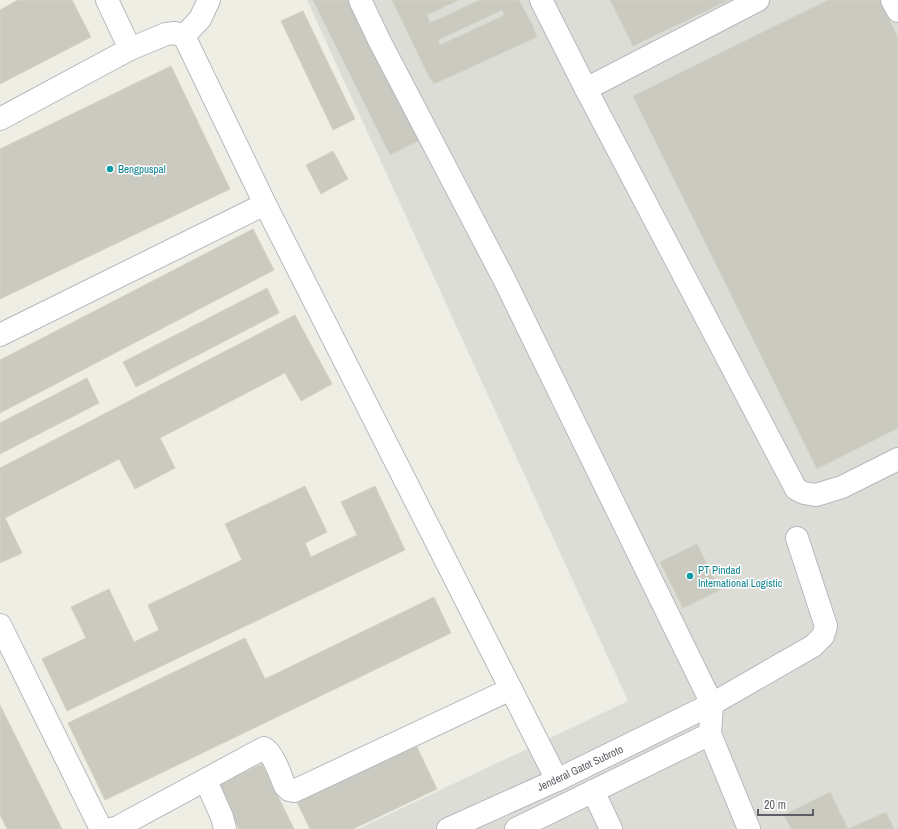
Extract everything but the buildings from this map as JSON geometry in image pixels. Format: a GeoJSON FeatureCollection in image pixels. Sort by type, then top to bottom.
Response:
{"type":"FeatureCollection","features":[{"type":"Feature","properties":{"kind":"lane"},"geometry":{"type":"LineString","coordinates":[[107,0],[130,49]]}},
{"type":"Feature","properties":{"kind":"lane"},"geometry":{"type":"LineString","coordinates":[[184,36],[200,19],[209,0]]}},
{"type":"Feature","properties":{"kind":"lane"},"geometry":{"type":"LineString","coordinates":[[360,0],[380,42],[504,279],[712,704],[710,734],[749,829]]}},
{"type":"Feature","properties":{"kind":"lane"},"geometry":{"type":"LineString","coordinates":[[541,0],[796,489],[804,493],[816,495],[842,487],[898,460]]}},
{"type":"Feature","properties":{"kind":"lane"},"geometry":{"type":"LineString","coordinates":[[586,88],[758,0]]}},
{"type":"Feature","properties":{"kind":"lane"},"geometry":{"type":"LineString","coordinates":[[892,0],[898,11]]}},
{"type":"Feature","properties":{"kind":"lane"},"geometry":{"type":"LineString","coordinates":[[0,119],[130,49],[166,34],[175,33],[184,36],[265,204],[557,780]]}},
{"type":"Feature","properties":{"kind":"lane"},"geometry":{"type":"LineString","coordinates":[[0,335],[265,204]]}},
{"type":"Feature","properties":{"kind":"lane","name":"Jenderal Gatot Subroto"},"geometry":{"type":"LineString","coordinates":[[448,829],[557,780],[712,704],[813,646],[823,636],[826,626],[796,538]]}},
{"type":"Feature","properties":{"kind":"lane"},"geometry":{"type":"LineString","coordinates":[[0,625],[113,829],[206,781],[264,748],[272,757],[285,786],[289,790],[294,791],[511,689]]}},
{"type":"Feature","properties":{"kind":"lane"},"geometry":{"type":"LineString","coordinates":[[516,829],[710,734]]}},
{"type":"Feature","properties":{"kind":"lane"},"geometry":{"type":"LineString","coordinates":[[206,781],[222,817],[225,829]]}},
{"type":"Feature","properties":{"kind":"lane"},"geometry":{"type":"LineString","coordinates":[[593,791],[611,829]]}},
{"type":"Feature","properties":{"kind":"lane"},"geometry":{"type":"LineString","coordinates":[[496,807],[508,829]]}},
{"type":"Feature","properties":{"kind":"shaded area"},"geometry":{"type":"Polygon","coordinates":[[[307,0],[898,0],[898,829],[358,829],[628,701],[307,0]]]}},
{"type":"Feature","properties":{"kind":"place","name":"Bengpuspal"},"geometry":{"type":"Point","coordinates":[110,169]}},
{"type":"Feature","properties":{"kind":"place","name":"PT Pindad International Logistic"},"geometry":{"type":"Point","coordinates":[690,576]}}]}
